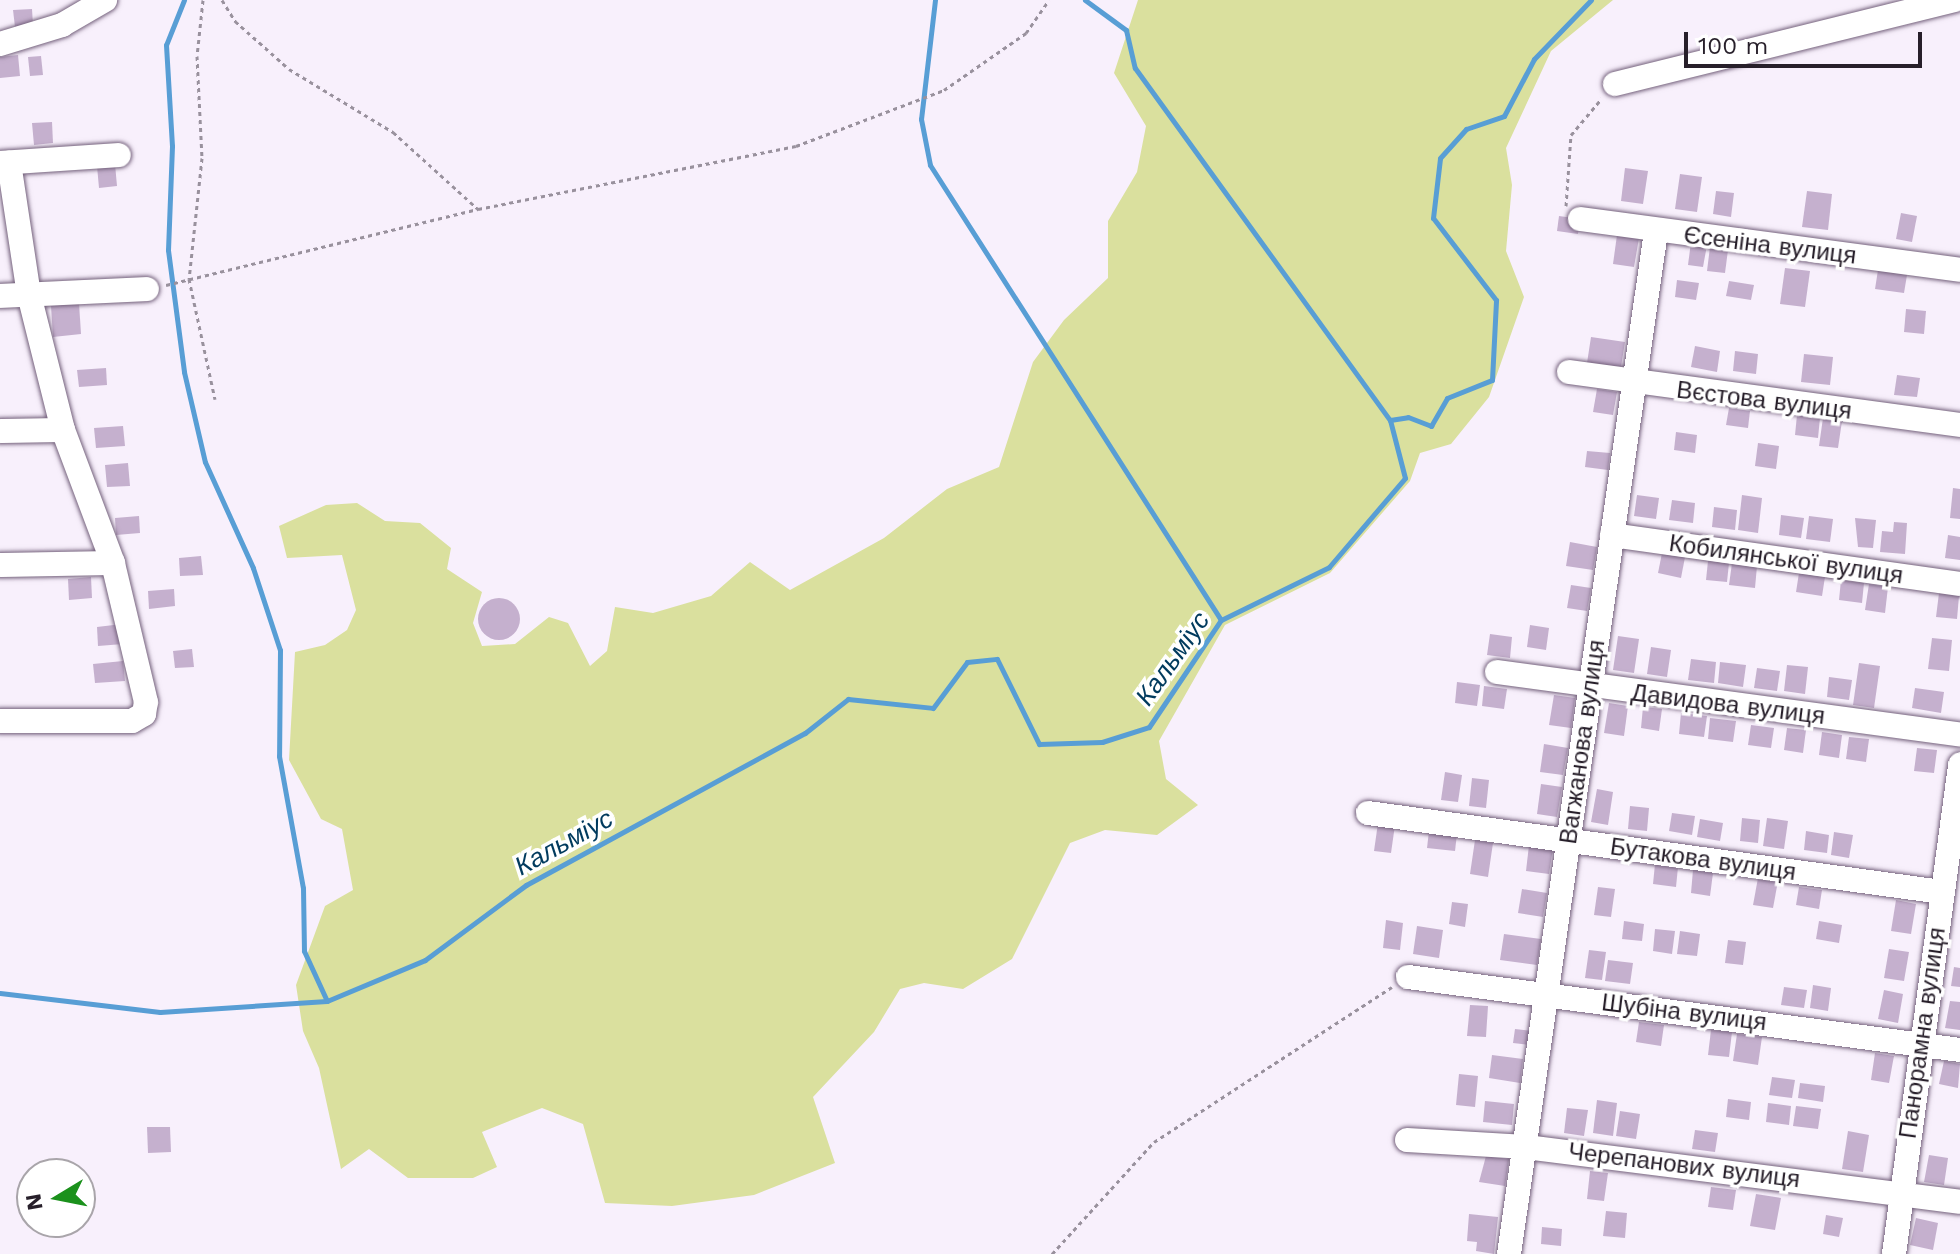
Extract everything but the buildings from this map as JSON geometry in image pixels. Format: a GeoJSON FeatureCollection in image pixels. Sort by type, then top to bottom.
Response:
{"type":"FeatureCollection","features":[{"type":"Feature","properties":{"kind":"street"},"geometry":{"type":"LineString","coordinates":[[0,44],[62,25],[105,0]]}},
{"type":"Feature","properties":{"kind":"street"},"geometry":{"type":"LineString","coordinates":[[1615,84],[1955,0]]}},
{"type":"Feature","properties":{"kind":"street"},"geometry":{"type":"LineString","coordinates":[[0,721],[132,721],[144,714],[113,563],[63,430],[29,295],[5,163],[119,155]]}},
{"type":"Feature","properties":{"kind":"street","name":"Єсеніна вулиця"},"geometry":{"type":"LineString","coordinates":[[1580,219],[1960,270]]}},
{"type":"Feature","properties":{"kind":"street","name":"Вагжанова вулиця"},"geometry":{"type":"LineString","coordinates":[[1509,1254],[1656,231]]}},
{"type":"Feature","properties":{"kind":"street"},"geometry":{"type":"LineString","coordinates":[[0,296],[163,286]]}},
{"type":"Feature","properties":{"kind":"street","name":"Вєстова вулиця"},"geometry":{"type":"LineString","coordinates":[[1569,372],[1634,385],[1960,425]]}},
{"type":"Feature","properties":{"kind":"street"},"geometry":{"type":"LineString","coordinates":[[0,431],[63,430]]}},
{"type":"Feature","properties":{"kind":"street","name":"Кобилянської вулиця"},"geometry":{"type":"LineString","coordinates":[[1612,535],[1960,584]]}},
{"type":"Feature","properties":{"kind":"street"},"geometry":{"type":"LineString","coordinates":[[0,565],[113,563]]}},
{"type":"Feature","properties":{"kind":"street","name":"Давидова вулиця"},"geometry":{"type":"LineString","coordinates":[[1497,672],[1960,735]]}},
{"type":"Feature","properties":{"kind":"street","name":"Панорамна вулиця"},"geometry":{"type":"LineString","coordinates":[[1894,1254],[1921,1043],[1949,886],[1960,764]]}},
{"type":"Feature","properties":{"kind":"street","name":"Бутакова вулиця"},"geometry":{"type":"LineString","coordinates":[[1368,813],[1569,842],[1949,886]]}},
{"type":"Feature","properties":{"kind":"street","name":"Шубіна вулиця"},"geometry":{"type":"LineString","coordinates":[[1408,977],[1960,1050]]}},
{"type":"Feature","properties":{"kind":"street","name":"Черепанових вулиця"},"geometry":{"type":"LineString","coordinates":[[1407,1140],[1526,1147],[1901,1192],[1960,1202]]}},
{"type":"Feature","properties":{"kind":"path"},"geometry":{"type":"LineString","coordinates":[[203,0],[197,56],[202,158],[189,279],[215,399]]}},
{"type":"Feature","properties":{"kind":"path"},"geometry":{"type":"LineString","coordinates":[[222,0],[235,21],[289,69],[393,132],[478,209]]}},
{"type":"Feature","properties":{"kind":"path"},"geometry":{"type":"LineString","coordinates":[[163,286],[478,209],[735,163],[944,90],[1026,33],[1049,0]]}},
{"type":"Feature","properties":{"kind":"path"},"geometry":{"type":"LineString","coordinates":[[1580,219],[1565,206],[1571,135],[1615,84]]}},
{"type":"Feature","properties":{"kind":"path"},"geometry":{"type":"LineString","coordinates":[[1052,1254],[1154,1142],[1408,977]]}},
{"type":"Feature","properties":{"kind":"green space"},"geometry":{"type":"Polygon","coordinates":[[[1138,0],[1613,0],[1551,51],[1506,148],[1512,185],[1506,251],[1524,297],[1489,397],[1451,444],[1420,453],[1410,481],[1330,573],[1225,625],[1159,741],[1166,779],[1198,805],[1157,835],[1105,830],[1070,843],[1012,959],[963,989],[924,983],[900,989],[874,1032],[813,1097],[835,1163],[754,1195],[672,1206],[605,1203],[583,1124],[542,1108],[482,1132],[497,1167],[473,1178],[408,1178],[369,1149],[341,1169],[319,1068],[303,1031],[296,985],[325,906],[353,890],[342,829],[321,819],[289,760],[295,652],[325,645],[347,630],[356,610],[342,555],[287,558],[279,526],[326,505],[357,503],[385,521],[420,523],[451,548],[447,569],[482,592],[473,623],[482,646],[515,644],[549,617],[568,623],[590,666],[607,651],[615,607],[653,613],[711,596],[750,562],[790,590],[884,538],[947,489],[999,467],[1033,362],[1064,320],[1108,278],[1108,221],[1137,172],[1146,126],[1114,73],[1138,0]]]}},
{"type":"Feature","properties":{"kind":"waterway"},"geometry":{"type":"LineString","coordinates":[[184,0],[166,45],[172,146],[168,250],[184,372],[205,462],[253,568],[280,650],[279,756],[303,888],[304,951],[327,1001]]}},
{"type":"Feature","properties":{"kind":"waterway"},"geometry":{"type":"LineString","coordinates":[[935,0],[921,119],[930,165],[1221,620]]}},
{"type":"Feature","properties":{"kind":"waterway"},"geometry":{"type":"LineString","coordinates":[[1085,0],[1126,30],[1135,68],[1390,420]]}},
{"type":"Feature","properties":{"kind":"waterway","name":"Кальміус"},"geometry":{"type":"LineString","coordinates":[[0,993],[160,1012],[327,1001],[425,960],[526,885],[805,733],[848,699],[933,708],[967,662],[997,659],[1039,744],[1102,742],[1149,727],[1221,620],[1329,567],[1405,478],[1390,420],[1408,417],[1431,426],[1447,398],[1492,380],[1496,300],[1433,218],[1440,158],[1466,129],[1504,116],[1534,59],[1591,0]]}}]}
